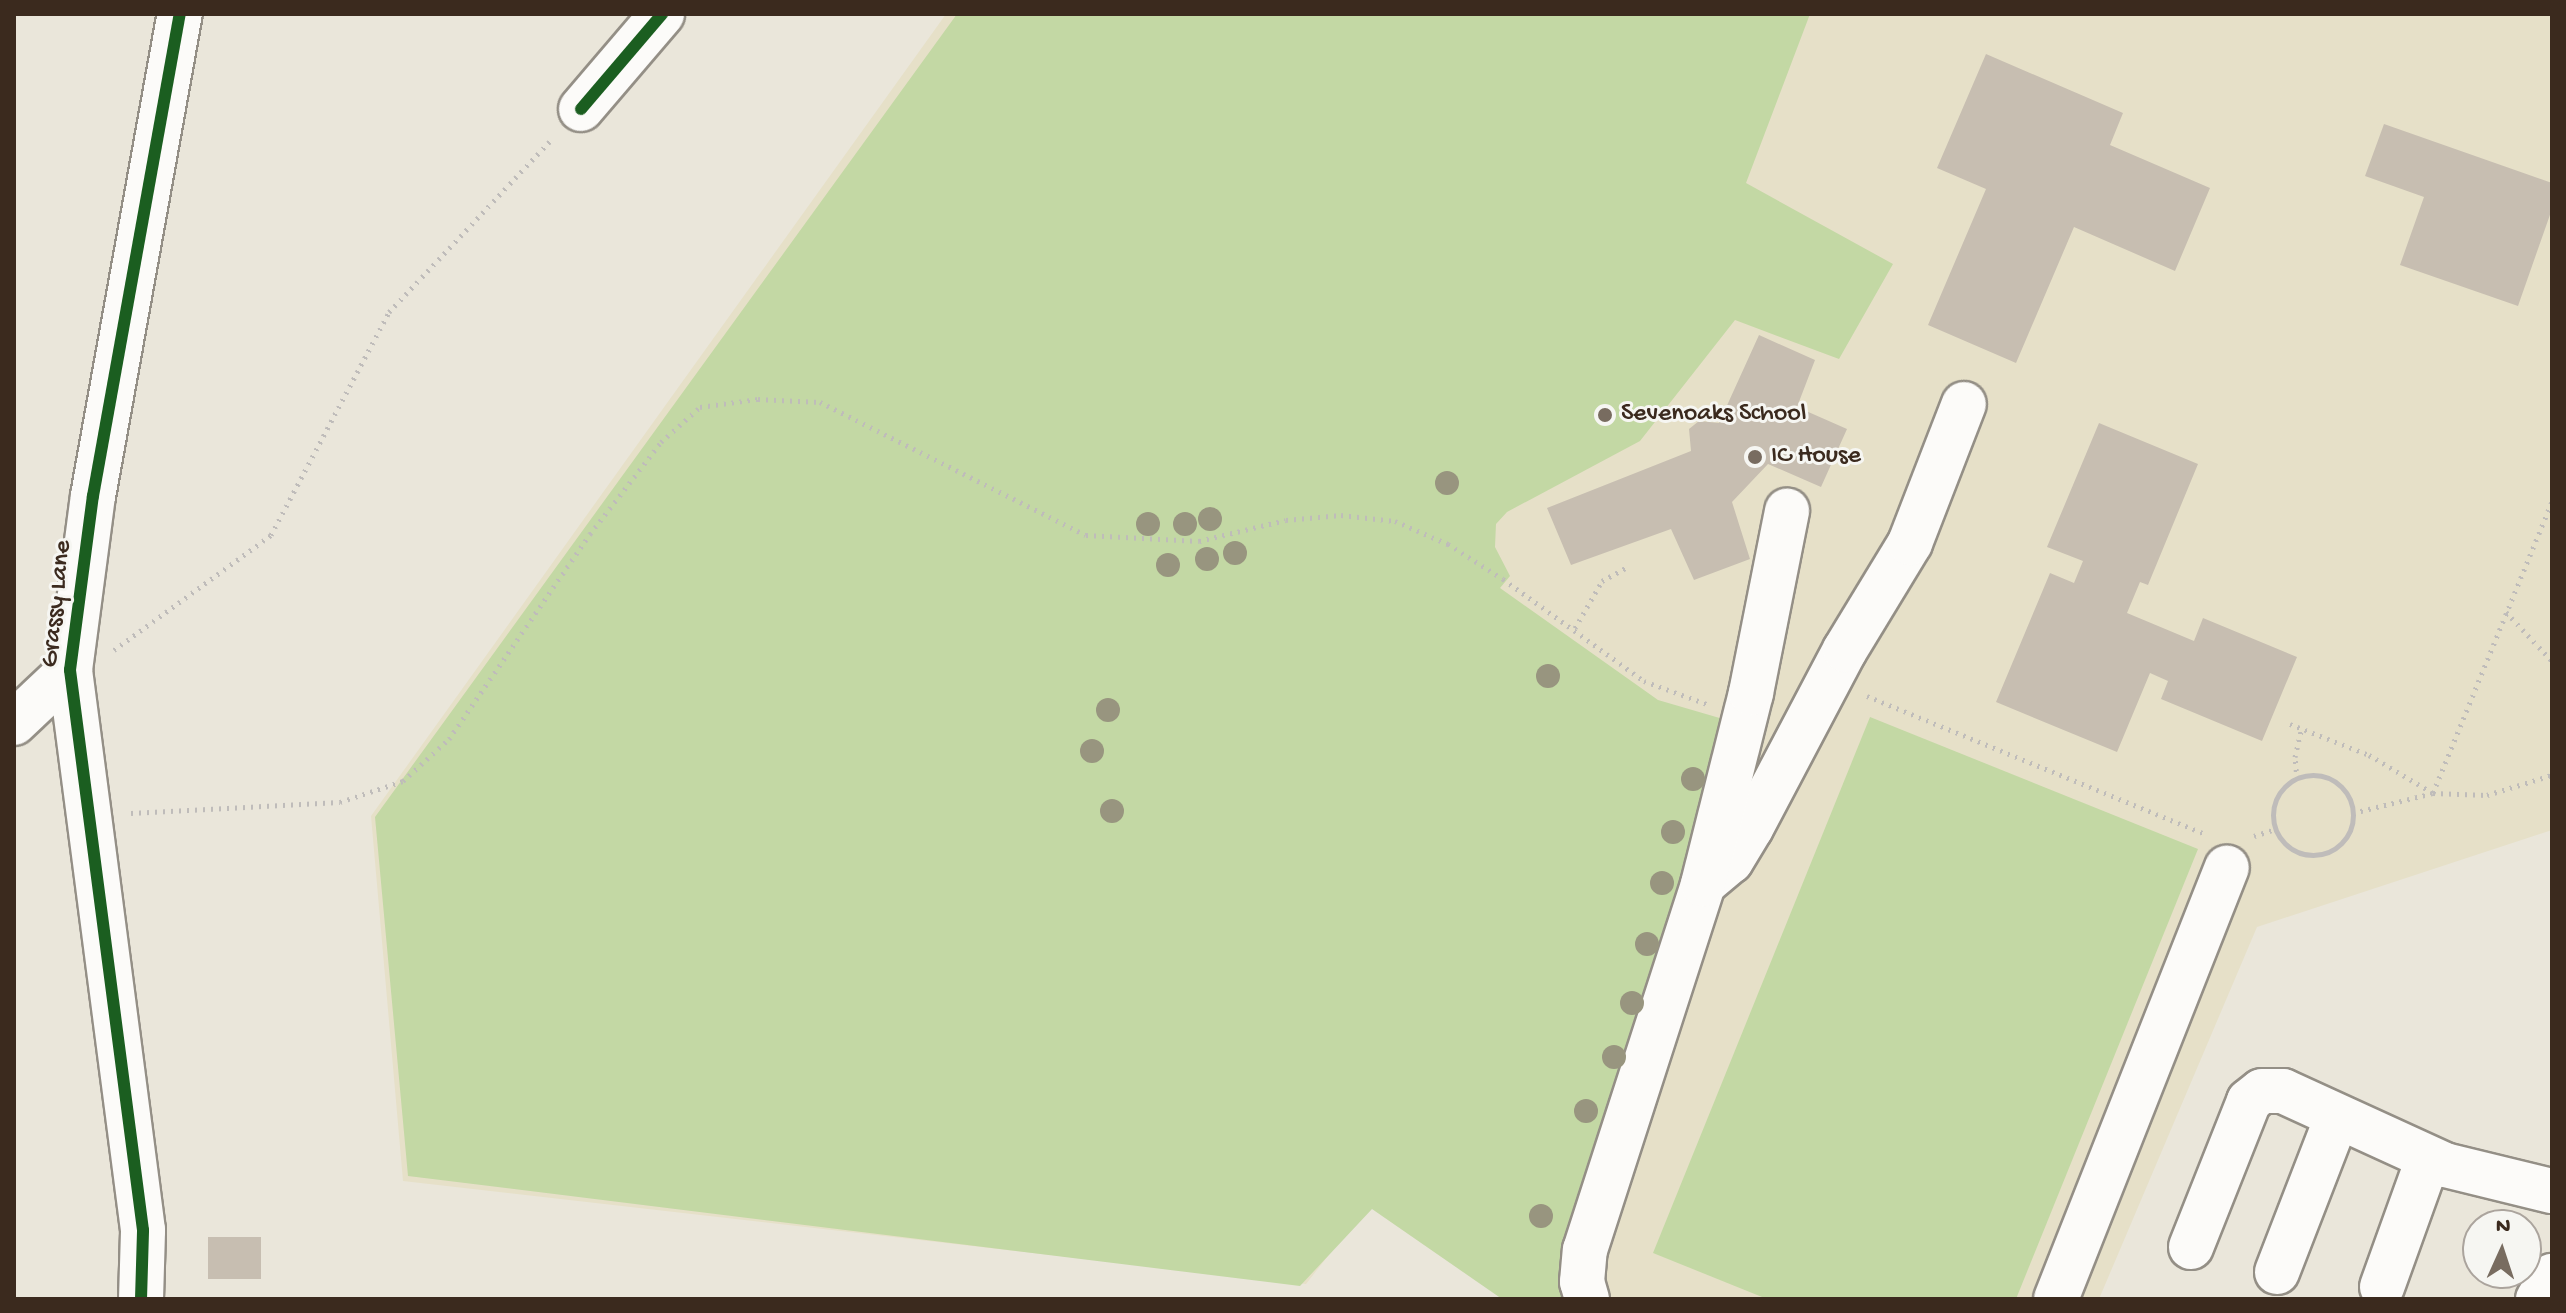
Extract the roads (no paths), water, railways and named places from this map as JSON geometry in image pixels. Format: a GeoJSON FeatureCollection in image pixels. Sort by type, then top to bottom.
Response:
{"type":"FeatureCollection","features":[{"type":"Feature","properties":{"kind":"street","name":"Grassy Lane"},"geometry":{"type":"LineString","coordinates":[[141,1299],[143,1230],[71,676],[96,480],[180,14]]}},
{"type":"Feature","properties":{"kind":"street"},"geometry":{"type":"LineString","coordinates":[[581,109],[662,14]]}},
{"type":"Feature","properties":{"kind":"street"},"geometry":{"type":"LineString","coordinates":[[1703,884],[1731,861],[1845,650],[1910,543],[1964,404]]}},
{"type":"Feature","properties":{"kind":"street"},"geometry":{"type":"LineString","coordinates":[[1587,1299],[1582,1282],[1585,1250],[1703,884],[1751,693],[1787,511]]}},
{"type":"Feature","properties":{"kind":"street"},"geometry":{"type":"LineString","coordinates":[[14,723],[71,676]]}},
{"type":"Feature","properties":{"kind":"street"},"geometry":{"type":"LineString","coordinates":[[2056,1299],[2198,986],[2230,847]]}},
{"type":"Feature","properties":{"kind":"street"},"geometry":{"type":"LineString","coordinates":[[2191,1247],[2249,1101],[2262,1091],[2283,1091],[2428,1159],[2552,1191]]}},
{"type":"Feature","properties":{"kind":"street"},"geometry":{"type":"LineString","coordinates":[[2277,1272],[2337,1117]]}},
{"type":"Feature","properties":{"kind":"street"},"geometry":{"type":"LineString","coordinates":[[2382,1287],[2428,1159]]}},
{"type":"Feature","properties":{"kind":"street"},"geometry":{"type":"LineString","coordinates":[[2538,1299],[2552,1276]]}},
{"type":"Feature","properties":{"kind":"place","name":"Sevenoaks School"},"geometry":{"type":"Point","coordinates":[1605,415]}},
{"type":"Feature","properties":{"kind":"place","name":"IC House"},"geometry":{"type":"Point","coordinates":[1755,457]}}]}
